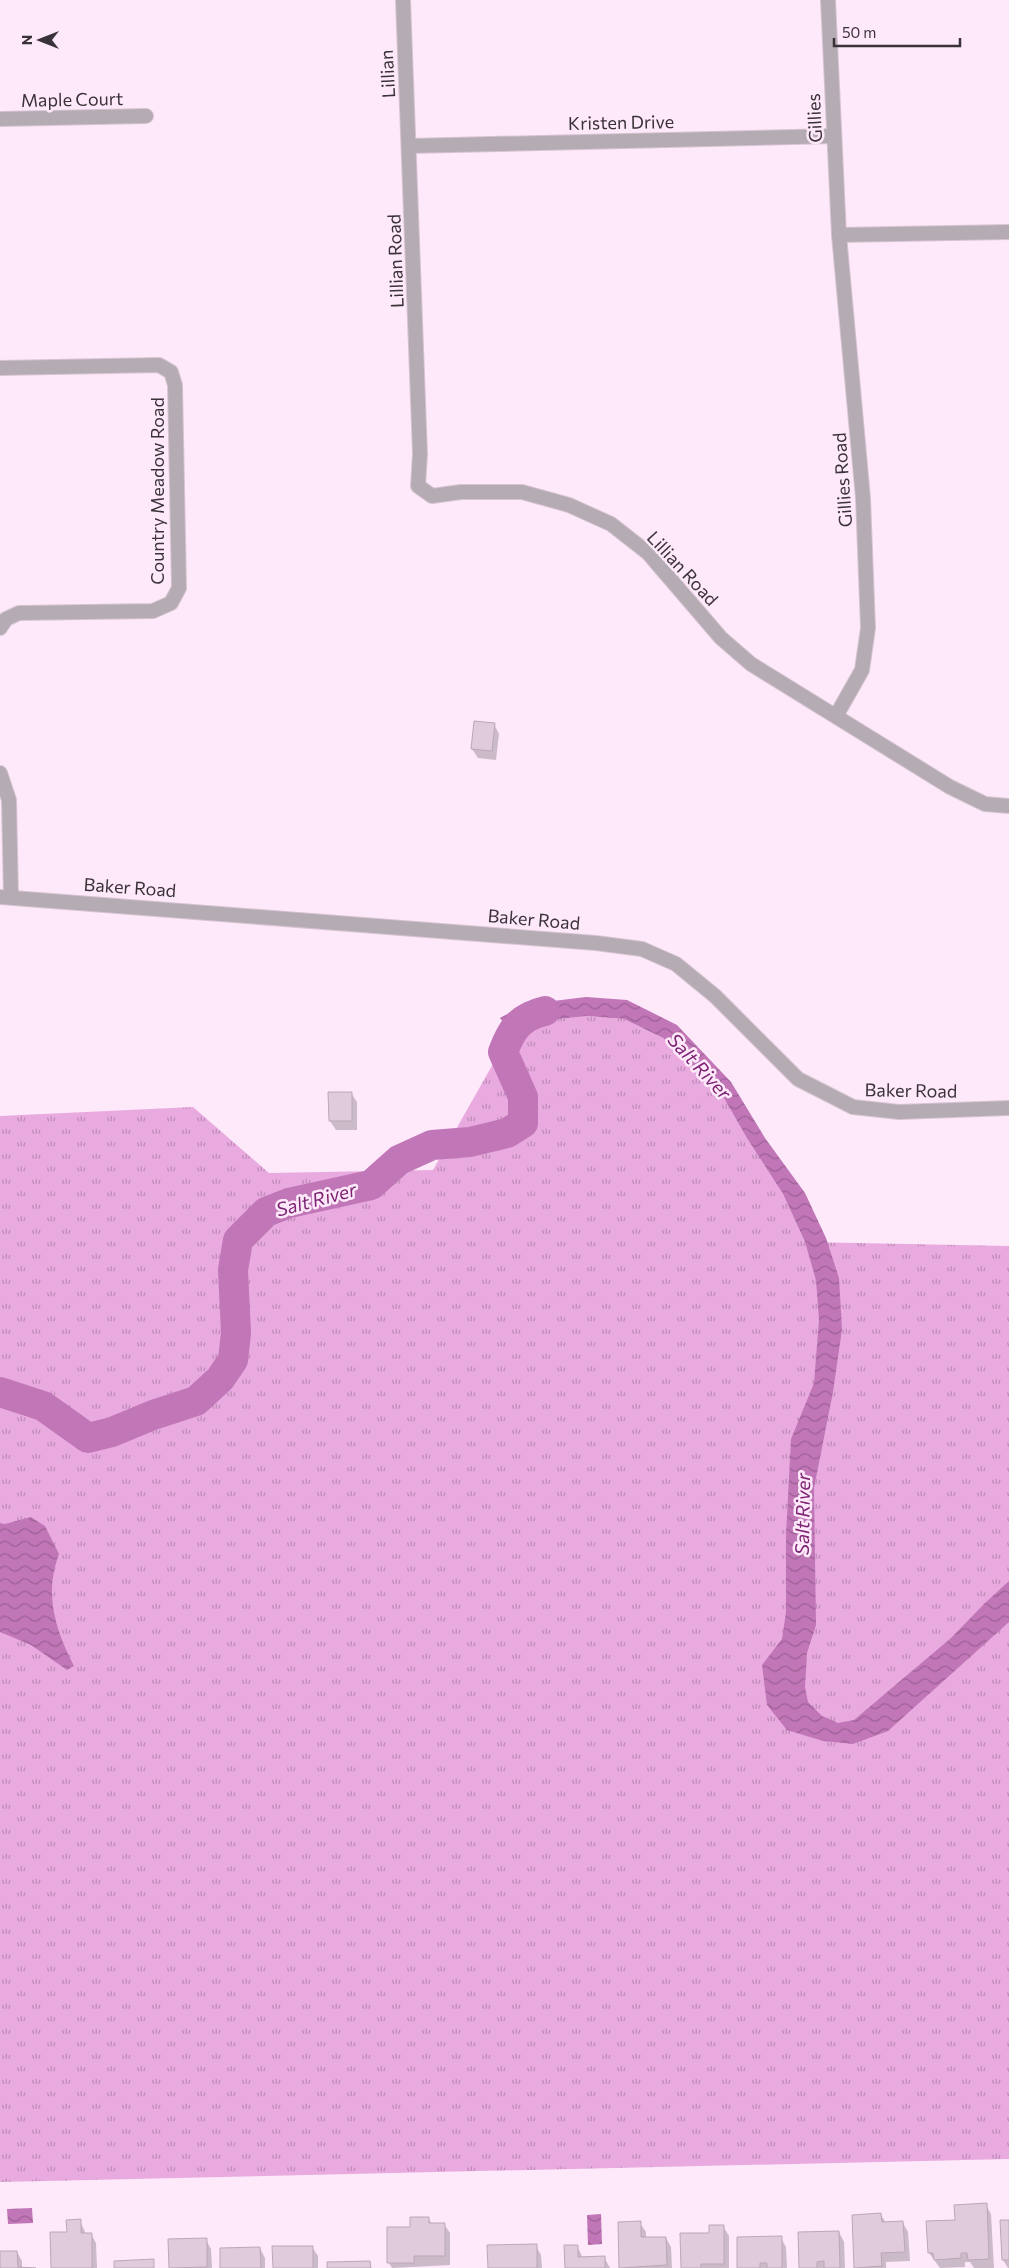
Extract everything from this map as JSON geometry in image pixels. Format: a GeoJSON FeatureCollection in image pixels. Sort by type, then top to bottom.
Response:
{"type":"FeatureCollection","features":[{"type":"Feature","properties":{"kind":"street","name":"Lillian"},"geometry":{"type":"LineString","coordinates":[[403,0],[409,146]]}},
{"type":"Feature","properties":{"kind":"street","name":"Gillies"},"geometry":{"type":"LineString","coordinates":[[828,0],[839,235]]}},
{"type":"Feature","properties":{"kind":"street","name":"Maple Court"},"geometry":{"type":"LineString","coordinates":[[0,119],[146,116]]}},
{"type":"Feature","properties":{"kind":"street","name":"Kristen Drive"},"geometry":{"type":"LineString","coordinates":[[409,146],[834,136]]}},
{"type":"Feature","properties":{"kind":"street","name":"Lillian Road"},"geometry":{"type":"LineString","coordinates":[[409,146],[420,454],[418,486],[432,496],[461,492],[522,492],[569,506],[611,524],[648,553],[721,638],[751,664],[950,787],[985,804],[1009,806]]}},
{"type":"Feature","properties":{"kind":"street"},"geometry":{"type":"LineString","coordinates":[[839,235],[1009,232]]}},
{"type":"Feature","properties":{"kind":"street","name":"Gillies Road"},"geometry":{"type":"LineString","coordinates":[[836,716],[862,670],[868,628],[863,498],[839,235]]}},
{"type":"Feature","properties":{"kind":"street","name":"Country Meadow Road"},"geometry":{"type":"LineString","coordinates":[[0,368],[158,365],[171,372],[175,385],[179,588],[172,603],[153,611],[19,613],[6,619],[0,628]]}},
{"type":"Feature","properties":{"kind":"street"},"geometry":{"type":"LineString","coordinates":[[0,773],[9,800],[5,897]]}},
{"type":"Feature","properties":{"kind":"street","name":"Baker Road"},"geometry":{"type":"LineString","coordinates":[[5,897],[596,943],[642,949],[676,964],[714,996],[798,1080],[853,1107],[899,1112],[1009,1108]]}},
{"type":"Feature","properties":{"kind":"green space"},"geometry":{"type":"Polygon","coordinates":[[[587,1016],[624,1019],[663,1038],[720,1091],[783,1194],[805,1242],[1009,1246],[1009,2159],[0,2182],[0,1116],[193,1107],[269,1173],[433,1170],[511,1032],[540,1021],[587,1016]]]}},
{"type":"Feature","properties":{"kind":"water"},"geometry":{"type":"Polygon","coordinates":[[[586,997],[627,1000],[677,1025],[731,1082],[765,1138],[805,1193],[826,1238],[839,1278],[842,1329],[833,1392],[814,1488],[816,1625],[807,1653],[805,1687],[808,1702],[822,1716],[838,1723],[854,1720],[951,1638],[1009,1581],[1009,1622],[888,1731],[853,1744],[823,1741],[787,1730],[767,1705],[762,1665],[782,1639],[786,1612],[786,1536],[791,1439],[814,1383],[819,1320],[816,1280],[805,1242],[783,1194],[720,1091],[663,1038],[624,1019],[587,1016],[540,1021],[511,1032],[500,1018],[531,1005],[586,997]]]}},
{"type":"Feature","properties":{"kind":"water"},"geometry":{"type":"Polygon","coordinates":[[[31,1517],[45,1526],[59,1554],[52,1583],[52,1597],[57,1625],[74,1666],[67,1670],[31,1645],[0,1632],[0,1523],[5,1524],[31,1517]]]}},
{"type":"Feature","properties":{"kind":"water"},"geometry":{"type":"Polygon","coordinates":[[[32,2208],[33,2223],[8,2224],[7,2209],[32,2208]]]}},
{"type":"Feature","properties":{"kind":"water"},"geometry":{"type":"Polygon","coordinates":[[[601,2214],[602,2244],[588,2245],[587,2215],[601,2214]]]}},
{"type":"Feature","properties":{"kind":"building"},"geometry":{"type":"Polygon","coordinates":[[[474,721],[495,723],[492,751],[471,749],[474,721]]]}},
{"type":"Feature","properties":{"kind":"building"},"geometry":{"type":"Polygon","coordinates":[[[328,1092],[352,1092],[352,1121],[329,1121],[328,1092]]]}},
{"type":"Feature","properties":{"kind":"building"},"geometry":{"type":"Polygon","coordinates":[[[987,2203],[989,2259],[968,2260],[967,2253],[961,2253],[961,2258],[934,2260],[933,2253],[928,2253],[926,2221],[955,2220],[954,2205],[987,2203]]]}},
{"type":"Feature","properties":{"kind":"building"},"geometry":{"type":"Polygon","coordinates":[[[881,2213],[882,2222],[903,2221],[905,2252],[881,2253],[882,2266],[854,2268],[852,2215],[881,2213]]]}},
{"type":"Feature","properties":{"kind":"building"},"geometry":{"type":"Polygon","coordinates":[[[410,2217],[429,2217],[429,2223],[445,2223],[445,2256],[414,2256],[414,2263],[387,2263],[387,2227],[410,2227],[410,2217]]]}},
{"type":"Feature","properties":{"kind":"building"},"geometry":{"type":"Polygon","coordinates":[[[81,2219],[81,2233],[92,2233],[92,2268],[51,2268],[50,2232],[67,2232],[66,2220],[81,2219]]]}},
{"type":"Feature","properties":{"kind":"building"},"geometry":{"type":"Polygon","coordinates":[[[1000,2220],[1009,2220],[1009,2260],[1002,2260],[1000,2220]]]}},
{"type":"Feature","properties":{"kind":"building"},"geometry":{"type":"Polygon","coordinates":[[[641,2221],[641,2237],[666,2237],[667,2265],[619,2268],[618,2222],[641,2221]]]}},
{"type":"Feature","properties":{"kind":"building"},"geometry":{"type":"Polygon","coordinates":[[[709,2225],[724,2225],[724,2264],[701,2264],[701,2268],[681,2268],[680,2233],[709,2233],[709,2225]]]}},
{"type":"Feature","properties":{"kind":"building"},"geometry":{"type":"Polygon","coordinates":[[[839,2231],[840,2268],[824,2268],[824,2261],[817,2262],[817,2268],[799,2268],[798,2232],[839,2231]]]}},
{"type":"Feature","properties":{"kind":"building"},"geometry":{"type":"Polygon","coordinates":[[[782,2236],[782,2268],[767,2268],[767,2263],[760,2263],[760,2268],[737,2268],[737,2237],[782,2236]]]}},
{"type":"Feature","properties":{"kind":"building"},"geometry":{"type":"Polygon","coordinates":[[[207,2238],[207,2267],[169,2268],[168,2239],[207,2238]]]}},
{"type":"Feature","properties":{"kind":"building"},"geometry":{"type":"Polygon","coordinates":[[[537,2244],[537,2268],[488,2268],[487,2245],[537,2244]]]}},
{"type":"Feature","properties":{"kind":"building"},"geometry":{"type":"Polygon","coordinates":[[[564,2245],[578,2245],[578,2257],[605,2256],[605,2268],[565,2268],[564,2245]]]}},
{"type":"Feature","properties":{"kind":"building"},"geometry":{"type":"Polygon","coordinates":[[[272,2246],[313,2246],[313,2268],[273,2268],[272,2246]]]}},
{"type":"Feature","properties":{"kind":"building"},"geometry":{"type":"Polygon","coordinates":[[[260,2247],[261,2268],[220,2268],[220,2248],[260,2247]]]}},
{"type":"Feature","properties":{"kind":"building"},"geometry":{"type":"Polygon","coordinates":[[[0,2251],[17,2251],[18,2267],[36,2268],[0,2268],[0,2251]]]}},
{"type":"Feature","properties":{"kind":"building"},"geometry":{"type":"Polygon","coordinates":[[[154,2259],[154,2268],[114,2268],[114,2261],[154,2259]]]}},
{"type":"Feature","properties":{"kind":"building"},"geometry":{"type":"Polygon","coordinates":[[[370,2261],[371,2268],[327,2268],[327,2262],[370,2261]]]}},
{"type":"Feature","properties":{"kind":"waterway","name":"Salt River"},"geometry":{"type":"LineString","coordinates":[[0,1392],[43,1406],[88,1438],[112,1432],[153,1415],[196,1401],[220,1379],[233,1360],[236,1333],[233,1270],[238,1240],[266,1212],[289,1203],[371,1185],[399,1160],[432,1145],[470,1142],[507,1133],[523,1123],[523,1097],[503,1052],[510,1036],[523,1020],[545,1011]]}}]}
